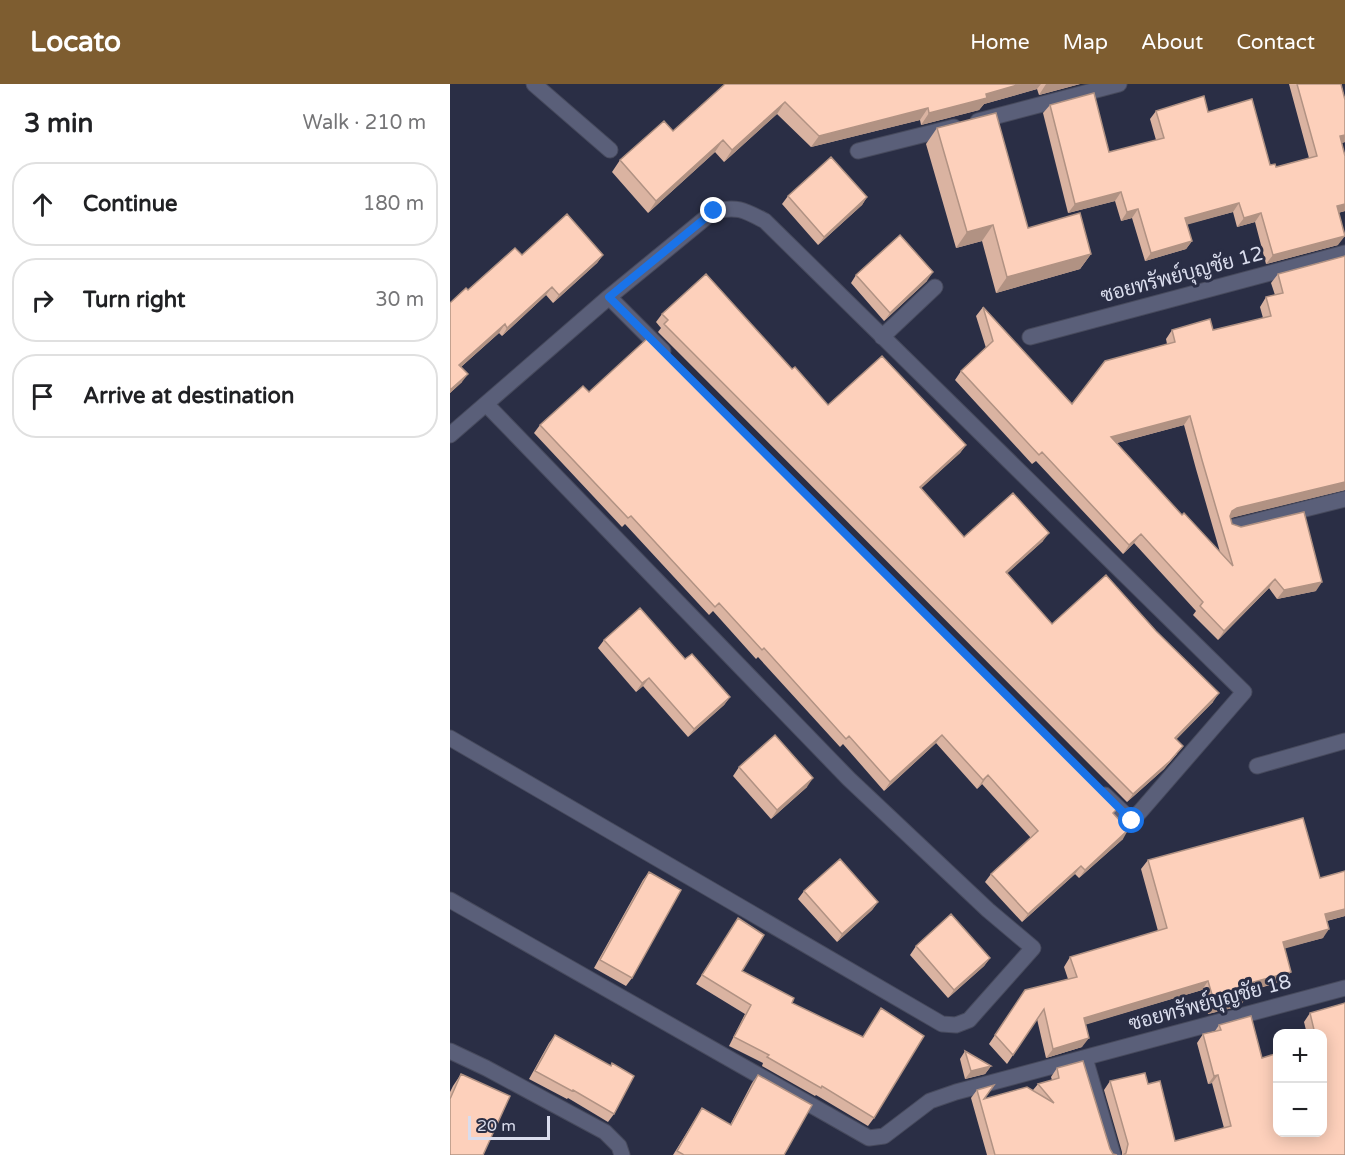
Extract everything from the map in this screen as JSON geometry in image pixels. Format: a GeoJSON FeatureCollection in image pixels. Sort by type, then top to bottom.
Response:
{"type":"FeatureCollection","features":[{"type":"Feature","properties":{"kind":"street"},"geometry":{"type":"LineString","coordinates":[[534,84],[610,150]]}},
{"type":"Feature","properties":{"kind":"street"},"geometry":{"type":"LineString","coordinates":[[858,151],[1119,84]]}},
{"type":"Feature","properties":{"kind":"street"},"geometry":{"type":"LineString","coordinates":[[450,435],[609,297],[714,211],[732,207],[745,210],[765,221],[1244,692],[1132,821],[1098,787]]}},
{"type":"Feature","properties":{"kind":"street","name":"ซอยทรัพย์บุญชัย 12"},"geometry":{"type":"LineString","coordinates":[[1030,338],[1345,253]]}},
{"type":"Feature","properties":{"kind":"street"},"geometry":{"type":"LineString","coordinates":[[882,336],[935,287]]}},
{"type":"Feature","properties":{"kind":"street"},"geometry":{"type":"LineString","coordinates":[[609,297],[677,365]]}},
{"type":"Feature","properties":{"kind":"street"},"geometry":{"type":"LineString","coordinates":[[450,738],[942,1024],[956,1025],[969,1020],[1033,948],[988,910],[849,779],[486,404]]}},
{"type":"Feature","properties":{"kind":"street"},"geometry":{"type":"LineString","coordinates":[[1233,527],[1345,499]]}},
{"type":"Feature","properties":{"kind":"street"},"geometry":{"type":"LineString","coordinates":[[1257,766],[1345,741]]}},
{"type":"Feature","properties":{"kind":"street","name":"ซอยทรัพย์บุญชัย 18"},"geometry":{"type":"LineString","coordinates":[[450,900],[869,1138],[884,1136],[930,1101],[956,1092],[1345,988]]}},
{"type":"Feature","properties":{"kind":"street"},"geometry":{"type":"LineString","coordinates":[[450,1051],[605,1132],[619,1146],[622,1155]]}},
{"type":"Feature","properties":{"kind":"street"},"geometry":{"type":"LineString","coordinates":[[1085,1058],[1113,1155]]}},
{"type":"Feature","properties":{"kind":"building"},"geometry":{"type":"Polygon","coordinates":[[[725,84],[1021,84],[986,94],[987,98],[929,113],[928,108],[819,136],[785,102],[732,150],[723,140],[656,201],[620,160],[664,121],[673,131],[725,84]]]}},
{"type":"Feature","properties":{"kind":"building"},"geometry":{"type":"Polygon","coordinates":[[[1297,84],[1341,84],[1345,100],[1345,135],[1340,136],[1345,156],[1345,204],[1337,206],[1345,236],[1273,255],[1261,213],[1244,218],[1239,203],[1185,218],[1192,241],[1151,253],[1138,209],[1127,212],[1121,192],[1075,204],[1050,105],[1094,93],[1109,152],[1164,138],[1156,111],[1204,96],[1208,112],[1252,99],[1270,165],[1275,164],[1276,167],[1317,156],[1297,84]]]}},
{"type":"Feature","properties":{"kind":"building"},"geometry":{"type":"Polygon","coordinates":[[[996,113],[1028,228],[1080,213],[1091,254],[1007,277],[993,225],[967,232],[937,128],[996,113]]]}},
{"type":"Feature","properties":{"kind":"building"},"geometry":{"type":"Polygon","coordinates":[[[831,157],[867,197],[824,237],[788,196],[831,157]]]}},
{"type":"Feature","properties":{"kind":"building"},"geometry":{"type":"Polygon","coordinates":[[[567,214],[603,255],[559,295],[552,287],[507,328],[505,324],[459,365],[468,374],[450,390],[450,303],[515,248],[522,255],[567,214]]]}},
{"type":"Feature","properties":{"kind":"building"},"geometry":{"type":"Polygon","coordinates":[[[900,235],[933,272],[890,313],[856,275],[900,235]]]}},
{"type":"Feature","properties":{"kind":"building"},"geometry":{"type":"Polygon","coordinates":[[[1345,256],[1345,482],[1232,511],[1230,516],[1232,524],[1241,527],[1304,512],[1322,582],[1284,590],[1275,579],[1224,631],[1200,606],[1203,602],[1141,534],[1129,545],[1042,452],[1039,455],[961,371],[993,341],[983,307],[1072,404],[1105,361],[1175,342],[1172,330],[1210,319],[1213,330],[1271,316],[1266,297],[1283,293],[1278,274],[1345,256]],[[1190,416],[1111,437],[1182,515],[1184,513],[1233,566],[1190,416]]]}},
{"type":"Feature","properties":{"kind":"building"},"geometry":{"type":"Polygon","coordinates":[[[706,274],[792,369],[795,367],[828,405],[882,356],[966,445],[920,487],[964,537],[1013,493],[1049,533],[1006,572],[1052,624],[1106,575],[1156,631],[1219,693],[1175,738],[1183,746],[1170,761],[1133,794],[664,324],[668,320],[662,314],[706,274]]]}},
{"type":"Feature","properties":{"kind":"building"},"geometry":{"type":"Polygon","coordinates":[[[649,337],[1119,807],[1113,813],[1128,830],[1085,870],[1081,866],[1028,914],[991,874],[1038,831],[988,775],[983,780],[942,735],[890,782],[849,736],[846,739],[764,648],[762,650],[719,603],[715,607],[631,516],[628,518],[540,425],[583,386],[589,392],[649,337]]]}},
{"type":"Feature","properties":{"kind":"building"},"geometry":{"type":"Polygon","coordinates":[[[640,608],[685,659],[692,654],[730,697],[694,729],[649,678],[642,683],[604,640],[640,608]]]}},
{"type":"Feature","properties":{"kind":"building"},"geometry":{"type":"Polygon","coordinates":[[[775,735],[813,778],[777,810],[739,767],[775,735]]]}},
{"type":"Feature","properties":{"kind":"building"},"geometry":{"type":"Polygon","coordinates":[[[1303,818],[1320,878],[1345,871],[1345,909],[1325,914],[1329,929],[1283,942],[1291,972],[1246,984],[1244,987],[1247,997],[1215,1005],[1208,981],[1084,1018],[1089,1038],[1053,1049],[1044,1009],[1013,1055],[995,1035],[1025,990],[1077,977],[1070,957],[1167,928],[1148,860],[1303,818]]]}},
{"type":"Feature","properties":{"kind":"building"},"geometry":{"type":"Polygon","coordinates":[[[840,859],[878,902],[842,934],[804,891],[840,859]]]}},
{"type":"Feature","properties":{"kind":"building"},"geometry":{"type":"Polygon","coordinates":[[[649,872],[681,890],[632,978],[600,960],[649,872]]]}},
{"type":"Feature","properties":{"kind":"building"},"geometry":{"type":"Polygon","coordinates":[[[951,914],[990,958],[954,990],[916,946],[951,914]]]}},
{"type":"Feature","properties":{"kind":"building"},"geometry":{"type":"Polygon","coordinates":[[[738,918],[764,935],[742,971],[794,998],[792,1003],[863,1037],[881,1008],[924,1036],[874,1118],[822,1086],[821,1088],[767,1057],[769,1055],[734,1037],[751,1005],[702,975],[738,918]]]}},
{"type":"Feature","properties":{"kind":"building"},"geometry":{"type":"Polygon","coordinates":[[[1345,1003],[1345,1155],[1123,1155],[1126,1153],[1128,1144],[1110,1081],[1145,1073],[1148,1084],[1160,1081],[1175,1141],[1231,1126],[1218,1075],[1214,1076],[1203,1034],[1221,1030],[1219,1025],[1251,1016],[1262,1058],[1273,1055],[1273,1137],[1327,1137],[1327,1029],[1314,1029],[1310,1013],[1345,1003]]]}},
{"type":"Feature","properties":{"kind":"building"},"geometry":{"type":"Polygon","coordinates":[[[555,1035],[634,1076],[614,1114],[535,1071],[555,1035]]]}},
{"type":"Feature","properties":{"kind":"building"},"geometry":{"type":"Polygon","coordinates":[[[965,1051],[991,1066],[971,1071],[965,1051]]]}},
{"type":"Feature","properties":{"kind":"building"},"geometry":{"type":"Polygon","coordinates":[[[1083,1061],[1110,1149],[1113,1154],[1117,1155],[995,1155],[977,1090],[994,1085],[984,1099],[1027,1087],[1054,1103],[1038,1084],[1059,1078],[1057,1068],[1083,1061]]]}},
{"type":"Feature","properties":{"kind":"building"},"geometry":{"type":"Polygon","coordinates":[[[461,1074],[510,1096],[483,1155],[450,1155],[450,1099],[461,1074]]]}},
{"type":"Feature","properties":{"kind":"building"},"geometry":{"type":"Polygon","coordinates":[[[758,1075],[812,1105],[784,1155],[684,1155],[677,1151],[702,1108],[731,1125],[758,1075]]]}},
{"type":"Feature","properties":{"kind":"route"},"geometry":{"type":"LineString","coordinates":[[714,211],[609,297],[1132,821]]}}]}
